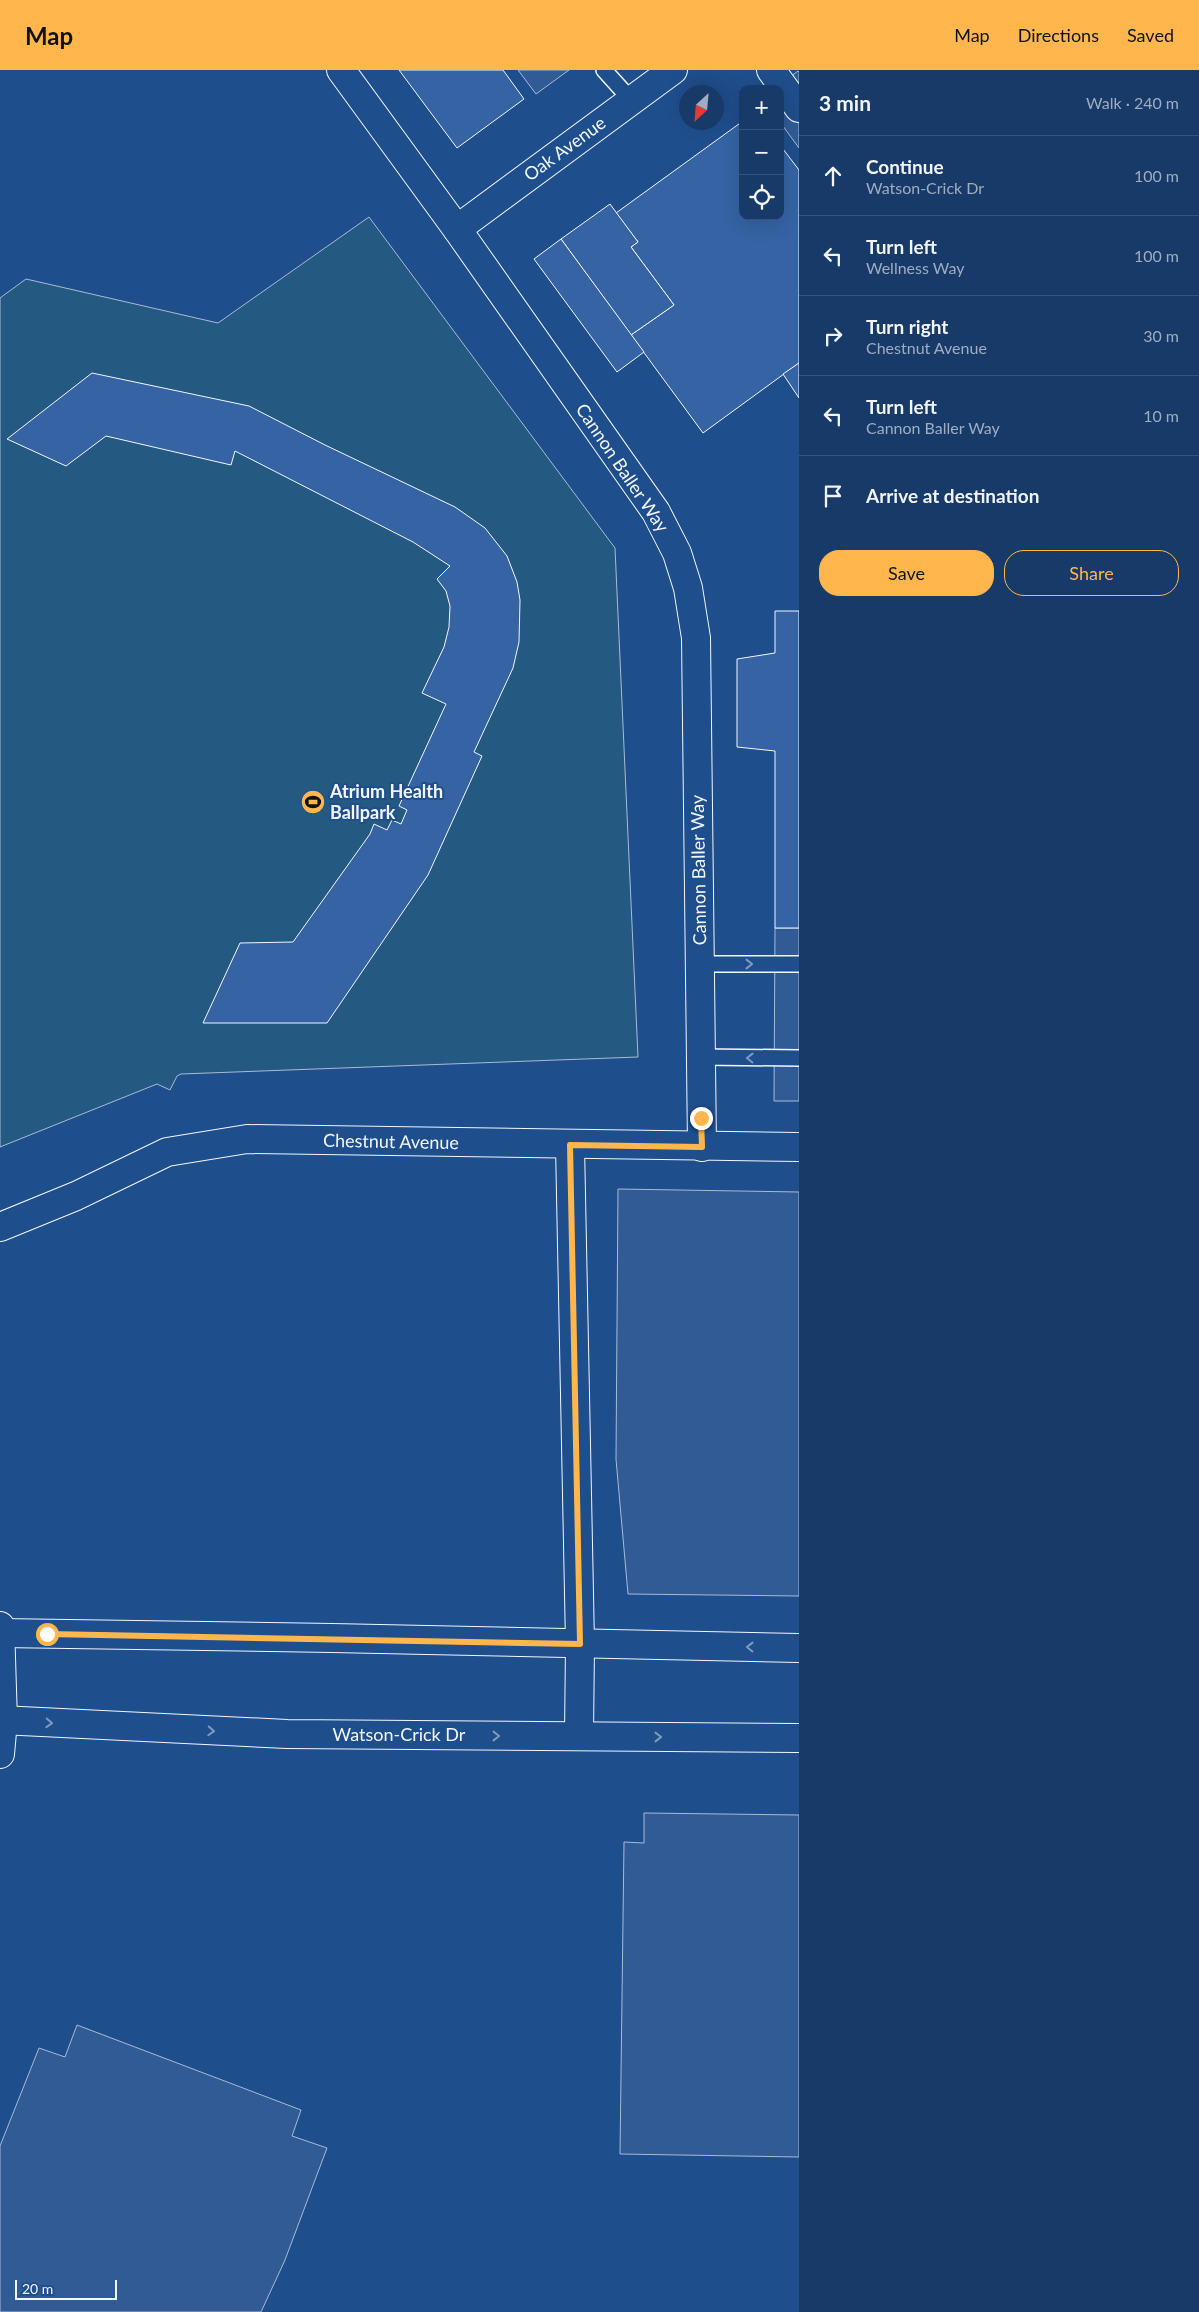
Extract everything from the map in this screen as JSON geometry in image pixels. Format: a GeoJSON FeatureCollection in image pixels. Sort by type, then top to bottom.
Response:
{"type":"FeatureCollection","features":[{"type":"Feature","properties":{"kind":"street","name":"Cannon Baller Way"},"geometry":{"type":"LineString","coordinates":[[342,70],[457,229],[656,512],[676,554],[688,588],[696,638],[702,1147]]}},
{"type":"Feature","properties":{"kind":"street","name":"Oak Avenue"},"geometry":{"type":"LineString","coordinates":[[457,229],[674,70]]}},
{"type":"Feature","properties":{"kind":"street"},"geometry":{"type":"LineString","coordinates":[[771,70],[799,108]]}},
{"type":"Feature","properties":{"kind":"street","name":"Chestnut Avenue"},"geometry":{"type":"LineString","coordinates":[[0,1226],[76,1196],[166,1152],[248,1139],[799,1147]]}},
{"type":"Feature","properties":{"kind":"street"},"geometry":{"type":"LineString","coordinates":[[570,1145],[580,1644],[579,1736]]}},
{"type":"Feature","properties":{"kind":"street"},"geometry":{"type":"LineString","coordinates":[[0,1754],[2,1720],[0,1631],[799,1648]]}},
{"type":"Feature","properties":{"kind":"street","name":"Watson-Crick Dr"},"geometry":{"type":"LineString","coordinates":[[2,1720],[287,1734],[799,1738]]}},
{"type":"Feature","properties":{"kind":"lane"},"geometry":{"type":"LineString","coordinates":[[604,70],[632,101]]}},
{"type":"Feature","properties":{"kind":"lane"},"geometry":{"type":"LineString","coordinates":[[700,964],[799,964]]}},
{"type":"Feature","properties":{"kind":"lane"},"geometry":{"type":"LineString","coordinates":[[701,1057],[799,1058]]}},
{"type":"Feature","properties":{"kind":"shaded area"},"geometry":{"type":"Polygon","coordinates":[[[518,70],[569,70],[536,94],[518,70]]]}},
{"type":"Feature","properties":{"kind":"shaded area"},"geometry":{"type":"Polygon","coordinates":[[[799,72],[799,148],[784,127],[784,85],[779,85],[799,72]]]}},
{"type":"Feature","properties":{"kind":"shaded area","name":"Atrium Health Ballpark"},"geometry":{"type":"Polygon","coordinates":[[[369,217],[615,548],[638,1057],[181,1074],[177,1076],[170,1090],[157,1084],[0,1147],[0,298],[26,279],[218,323],[369,217]]]}},
{"type":"Feature","properties":{"kind":"shaded area"},"geometry":{"type":"Polygon","coordinates":[[[775,928],[799,928],[799,1101],[774,1101],[775,928]]]}},
{"type":"Feature","properties":{"kind":"shaded area"},"geometry":{"type":"Polygon","coordinates":[[[618,1189],[799,1192],[799,1596],[628,1594],[616,1459],[618,1189]]]}},
{"type":"Feature","properties":{"kind":"shaded area"},"geometry":{"type":"Polygon","coordinates":[[[644,1813],[799,1815],[799,2157],[620,2154],[624,1842],[644,1843],[644,1813]]]}},
{"type":"Feature","properties":{"kind":"shaded area"},"geometry":{"type":"Polygon","coordinates":[[[77,2025],[301,2110],[292,2136],[327,2148],[285,2260],[261,2312],[0,2312],[0,2146],[39,2048],[65,2057],[77,2025]]]}},
{"type":"Feature","properties":{"kind":"building"},"geometry":{"type":"Polygon","coordinates":[[[399,70],[503,70],[524,99],[457,148],[399,70]]]}},
{"type":"Feature","properties":{"kind":"building"},"geometry":{"type":"Polygon","coordinates":[[[739,124],[739,220],[784,220],[784,150],[799,170],[799,363],[703,433],[631,335],[674,305],[631,247],[638,242],[616,213],[739,124]]]}},
{"type":"Feature","properties":{"kind":"building"},"geometry":{"type":"Polygon","coordinates":[[[610,204],[638,242],[631,247],[674,305],[631,335],[561,239],[610,204]]]}},
{"type":"Feature","properties":{"kind":"building"},"geometry":{"type":"Polygon","coordinates":[[[561,239],[644,352],[617,372],[534,259],[561,239]]]}},
{"type":"Feature","properties":{"kind":"building"},"geometry":{"type":"Polygon","coordinates":[[[799,363],[799,398],[783,374],[799,363]]]}},
{"type":"Feature","properties":{"kind":"building"},"geometry":{"type":"Polygon","coordinates":[[[92,373],[249,406],[325,445],[455,507],[485,528],[507,556],[517,582],[520,600],[519,642],[513,668],[474,752],[482,756],[428,875],[327,1023],[203,1023],[240,943],[293,942],[370,834],[374,824],[387,830],[392,820],[401,824],[407,810],[399,806],[446,704],[422,693],[444,647],[449,627],[450,606],[446,591],[437,579],[450,566],[413,542],[235,451],[231,465],[106,436],[66,466],[7,439],[92,373]]]}},
{"type":"Feature","properties":{"kind":"building"},"geometry":{"type":"Polygon","coordinates":[[[775,611],[799,611],[799,928],[775,928],[775,751],[737,747],[737,659],[775,653],[775,611]]]}},
{"type":"Feature","properties":{"kind":"place","name":"Atrium Health Ballpark"},"geometry":{"type":"Point","coordinates":[313,802]}},
{"type":"Feature","properties":{"kind":"route"},"geometry":{"type":"LineString","coordinates":[[47,1634],[580,1644],[570,1145],[702,1147],[701,1118]]}}]}
